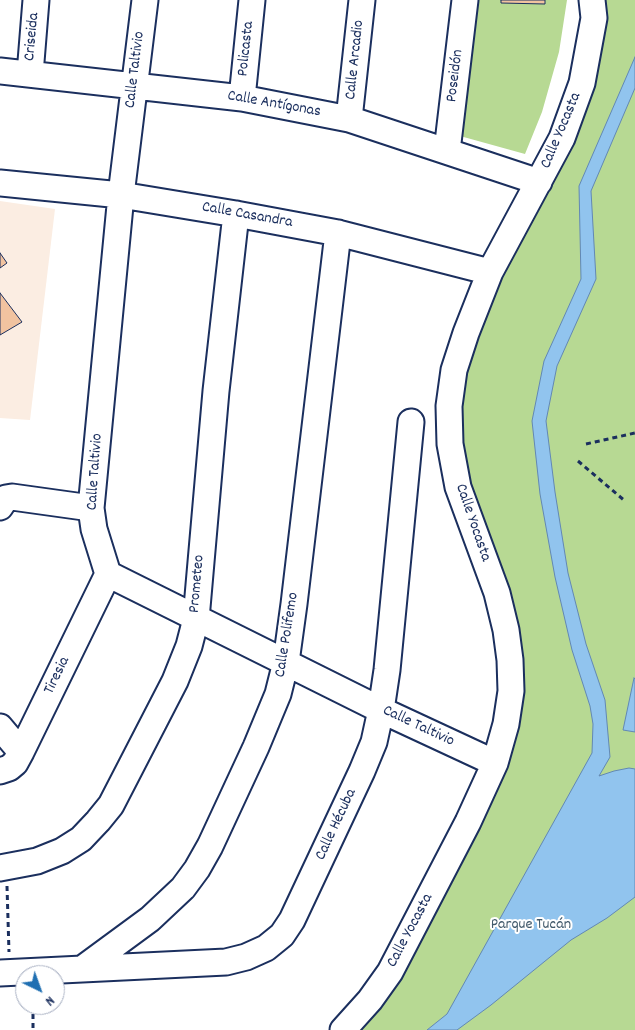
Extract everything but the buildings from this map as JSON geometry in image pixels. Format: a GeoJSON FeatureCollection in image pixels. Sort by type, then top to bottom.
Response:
{"type":"FeatureCollection","features":[{"type":"Feature","properties":{"kind":"street","name":"Criseida"},"geometry":{"type":"LineString","coordinates":[[30,74],[36,0]]}},
{"type":"Feature","properties":{"kind":"street","name":"Calle Taltivio"},"geometry":{"type":"LineString","coordinates":[[145,0],[121,195],[91,508],[94,529],[108,574],[381,710],[495,762]]}},
{"type":"Feature","properties":{"kind":"street","name":"Policasta"},"geometry":{"type":"LineString","coordinates":[[242,98],[252,0]]}},
{"type":"Feature","properties":{"kind":"street","name":"Calle Arcadio"},"geometry":{"type":"LineString","coordinates":[[350,119],[362,0]]}},
{"type":"Feature","properties":{"kind":"street","name":"Poseidón"},"geometry":{"type":"LineString","coordinates":[[447,151],[465,0]]}},
{"type":"Feature","properties":{"kind":"street","name":"Calle Yocasta"},"geometry":{"type":"LineString","coordinates":[[343,1030],[370,1000],[390,972],[468,822],[495,762],[506,724],[511,692],[510,660],[506,630],[497,593],[458,487],[450,444],[449,406],[454,370],[490,272],[562,138],[582,84],[594,18],[592,0]]}},
{"type":"Feature","properties":{"kind":"street","name":"Calle Antígonas"},"geometry":{"type":"LineString","coordinates":[[0,71],[242,98],[350,119],[539,182]]}},
{"type":"Feature","properties":{"kind":"street","name":"Calle Casandra"},"geometry":{"type":"LineString","coordinates":[[0,183],[121,195],[236,214],[338,233],[490,272]]}},
{"type":"Feature","properties":{"kind":"street","name":"Prometeo"},"geometry":{"type":"LineString","coordinates":[[3,868],[37,861],[62,851],[81,839],[111,805],[175,681],[189,646],[196,619],[215,400],[236,214]]}},
{"type":"Feature","properties":{"kind":"street","name":"Calle Polifemo"},"geometry":{"type":"LineString","coordinates":[[82,970],[150,919],[183,888],[197,869],[210,846],[268,722],[278,694],[286,662],[338,233]]}},
{"type":"Feature","properties":{"kind":"street","name":"Calle Hécuba"},"geometry":{"type":"LineString","coordinates":[[5,973],[226,962],[246,958],[266,948],[282,935],[292,920],[374,742],[381,710],[391,633],[411,422]]}},
{"type":"Feature","properties":{"kind":"street"},"geometry":{"type":"LineString","coordinates":[[6,502],[91,508]]}},
{"type":"Feature","properties":{"kind":"street","name":"Tiresia"},"geometry":{"type":"LineString","coordinates":[[0,771],[9,768],[21,752],[108,574]]}},
{"type":"Feature","properties":{"kind":"street"},"geometry":{"type":"LineString","coordinates":[[0,727],[21,752]]}},
{"type":"Feature","properties":{"kind":"path"},"geometry":{"type":"LineString","coordinates":[[586,444],[635,433]]}},
{"type":"Feature","properties":{"kind":"path"},"geometry":{"type":"LineString","coordinates":[[578,461],[626,501]]}},
{"type":"Feature","properties":{"kind":"path"},"geometry":{"type":"LineString","coordinates":[[3,868],[5,973]]}},
{"type":"Feature","properties":{"kind":"path"},"geometry":{"type":"LineString","coordinates":[[33,1015],[33,1030]]}},
{"type":"Feature","properties":{"kind":"shaded area"},"geometry":{"type":"Polygon","coordinates":[[[0,201],[55,209],[30,420],[0,418],[0,201]]]}},
{"type":"Feature","properties":{"kind":"green space"},"geometry":{"type":"Polygon","coordinates":[[[475,0],[567,0],[559,52],[542,112],[525,154],[460,136],[475,0]]]}},
{"type":"Feature","properties":{"kind":"green space","name":"Parque Tucán"},"geometry":{"type":"Polygon","coordinates":[[[592,0],[635,0],[635,1030],[343,1030],[468,823],[511,692],[458,487],[454,370],[562,138],[592,0]]]}},
{"type":"Feature","properties":{"kind":"water"},"geometry":{"type":"Polygon","coordinates":[[[635,57],[635,88],[591,191],[596,279],[557,366],[546,421],[568,573],[586,644],[605,700],[610,757],[599,776],[629,768],[635,769],[635,897],[607,918],[571,940],[457,1030],[427,1030],[447,1014],[592,753],[593,724],[590,706],[572,650],[555,577],[540,494],[532,421],[544,361],[581,279],[579,186],[635,57]]]}},
{"type":"Feature","properties":{"kind":"water"},"geometry":{"type":"Polygon","coordinates":[[[635,679],[635,732],[623,730],[635,679]]]}}]}
